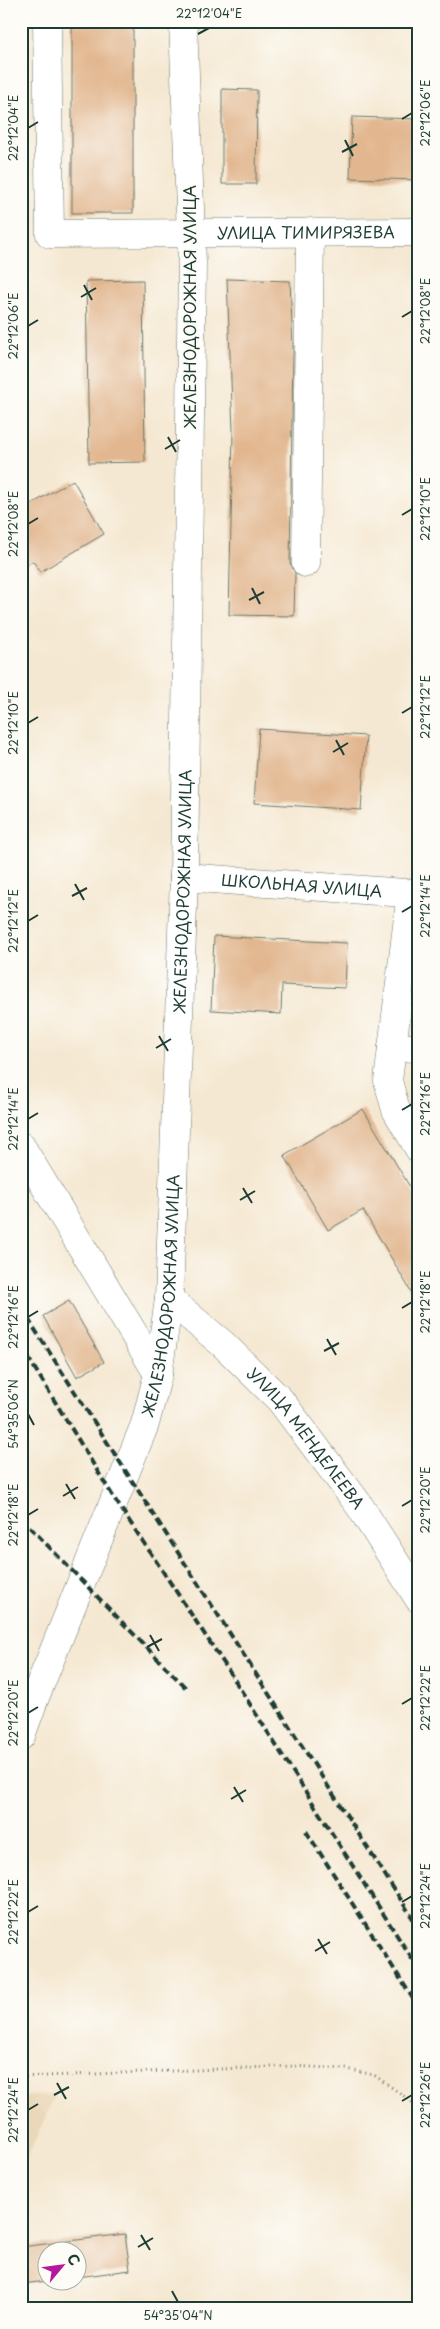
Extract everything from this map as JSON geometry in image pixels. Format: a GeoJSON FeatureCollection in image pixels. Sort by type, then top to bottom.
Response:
{"type":"FeatureCollection","features":[{"type":"Feature","properties":{"kind":"main road","name":"УЛИЦА ТИМИРЯЗЕВА"},"geometry":{"type":"LineString","coordinates":[[47,21],[50,234],[419,232]]}},
{"type":"Feature","properties":{"kind":"main road","name":"ЖЕЛЕЗНОДОРОЖНАЯ УЛИЦА"},"geometry":{"type":"LineString","coordinates":[[21,1736],[28,1701],[145,1424],[158,1374],[169,1299],[184,877],[192,232],[183,21]]}},
{"type":"Feature","properties":{"kind":"main road"},"geometry":{"type":"LineString","coordinates":[[306,564],[310,232]]}},
{"type":"Feature","properties":{"kind":"main road","name":"ШКОЛЬНАЯ УЛИЦА"},"geometry":{"type":"LineString","coordinates":[[184,877],[415,893]]}},
{"type":"Feature","properties":{"kind":"main road"},"geometry":{"type":"LineString","coordinates":[[415,893],[388,1081],[396,1110],[419,1149]]}},
{"type":"Feature","properties":{"kind":"main road"},"geometry":{"type":"LineString","coordinates":[[392,1047],[419,1048]]}},
{"type":"Feature","properties":{"kind":"main road"},"geometry":{"type":"LineString","coordinates":[[21,1146],[158,1374]]}},
{"type":"Feature","properties":{"kind":"main road","name":"УЛИЦА МЕНДЕЛЕЕВА"},"geometry":{"type":"LineString","coordinates":[[169,1299],[224,1345],[280,1400],[359,1505],[419,1599]]}},
{"type":"Feature","properties":{"kind":"path"},"geometry":{"type":"LineString","coordinates":[[21,2077],[294,2066],[347,2069],[374,2075],[411,2101],[419,2109]]}},
{"type":"Feature","properties":{"kind":"shaded area"},"geometry":{"type":"Polygon","coordinates":[[[55,2095],[21,2172],[21,2096],[55,2095]]]}},
{"type":"Feature","properties":{"kind":"building"},"geometry":{"type":"Polygon","coordinates":[[[72,21],[133,21],[133,213],[72,213],[72,21]]]}},
{"type":"Feature","properties":{"kind":"building"},"geometry":{"type":"Polygon","coordinates":[[[222,89],[257,90],[256,184],[222,184],[222,89]]]}},
{"type":"Feature","properties":{"kind":"building"},"geometry":{"type":"Polygon","coordinates":[[[352,117],[419,119],[419,180],[350,178],[352,117]]]}},
{"type":"Feature","properties":{"kind":"building"},"geometry":{"type":"Polygon","coordinates":[[[227,279],[290,281],[293,347],[290,563],[295,573],[294,616],[229,615],[233,431],[227,279]]]}},
{"type":"Feature","properties":{"kind":"building"},"geometry":{"type":"Polygon","coordinates":[[[143,280],[145,462],[89,463],[86,281],[143,280]]]}},
{"type":"Feature","properties":{"kind":"building"},"geometry":{"type":"Polygon","coordinates":[[[73,480],[104,534],[40,572],[33,561],[21,568],[21,510],[73,480]]]}},
{"type":"Feature","properties":{"kind":"building"},"geometry":{"type":"Polygon","coordinates":[[[259,729],[366,736],[361,810],[254,803],[259,729]]]}},
{"type":"Feature","properties":{"kind":"building"},"geometry":{"type":"Polygon","coordinates":[[[214,936],[347,943],[345,988],[282,985],[281,1014],[211,1010],[214,936]]]}},
{"type":"Feature","properties":{"kind":"building"},"geometry":{"type":"Polygon","coordinates":[[[363,1109],[419,1202],[419,1305],[363,1210],[328,1230],[284,1155],[363,1109]]]}},
{"type":"Feature","properties":{"kind":"building"},"geometry":{"type":"Polygon","coordinates":[[[69,1301],[104,1362],[77,1377],[43,1316],[69,1301]]]}},
{"type":"Feature","properties":{"kind":"building"},"geometry":{"type":"Polygon","coordinates":[[[125,2234],[130,2270],[88,2276],[88,2242],[61,2242],[125,2234]]]}},
{"type":"Feature","properties":{"kind":"building"},"geometry":{"type":"Polygon","coordinates":[[[38,2245],[38,2282],[21,2284],[21,2247],[38,2245]]]}},
{"type":"Feature","properties":{"kind":"railway"},"geometry":{"type":"LineString","coordinates":[[21,1308],[419,1928]]}},
{"type":"Feature","properties":{"kind":"railway"},"geometry":{"type":"LineString","coordinates":[[21,1346],[114,1498],[225,1665],[419,1970]]}},
{"type":"Feature","properties":{"kind":"railway"},"geometry":{"type":"LineString","coordinates":[[21,1518],[187,1689]]}},
{"type":"Feature","properties":{"kind":"railway"},"geometry":{"type":"LineString","coordinates":[[306,1831],[419,2008]]}}]}
